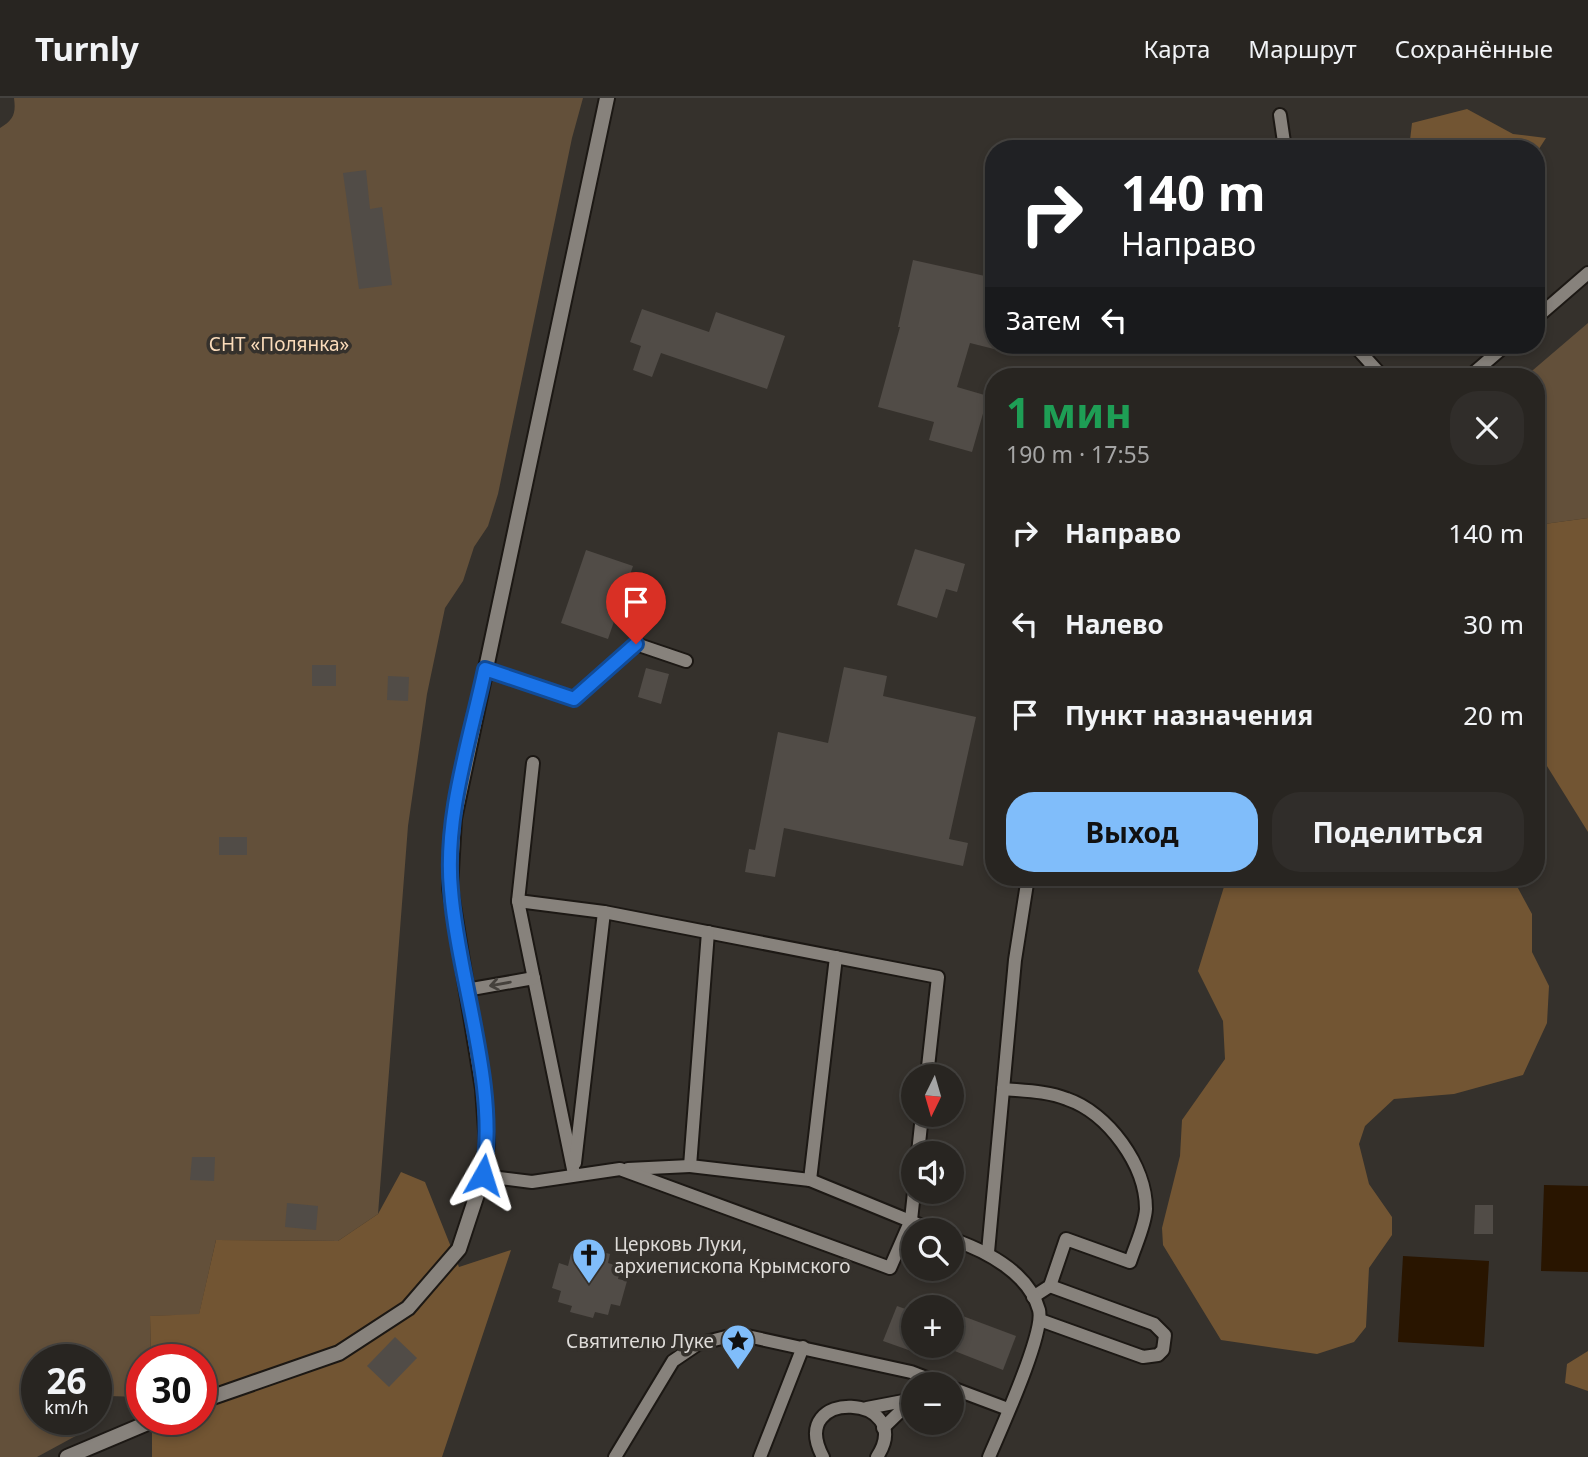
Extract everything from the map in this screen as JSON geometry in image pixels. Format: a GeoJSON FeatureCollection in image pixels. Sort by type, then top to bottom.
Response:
{"type":"FeatureCollection","features":[{"type":"Feature","properties":{"kind":"street"},"geometry":{"type":"LineString","coordinates":[[217,1395],[339,1353],[408,1308],[458,1249],[483,1175],[487,1144],[483,1089],[450,888],[454,819],[607,98]]}},
{"type":"Feature","properties":{"kind":"street"},"geometry":{"type":"LineString","coordinates":[[68,1457],[126,1432]]}},
{"type":"Feature","properties":{"kind":"lane"},"geometry":{"type":"LineString","coordinates":[[1280,115],[1284,140]]}},
{"type":"Feature","properties":{"kind":"lane"},"geometry":{"type":"LineString","coordinates":[[1545,310],[1588,273]]}},
{"type":"Feature","properties":{"kind":"lane"},"geometry":{"type":"LineString","coordinates":[[1362,354],[1375,368]]}},
{"type":"Feature","properties":{"kind":"lane"},"geometry":{"type":"LineString","coordinates":[[1479,368],[1496,354]]}},
{"type":"Feature","properties":{"kind":"lane"},"geometry":{"type":"LineString","coordinates":[[485,669],[574,699],[636,644],[687,661]]}},
{"type":"Feature","properties":{"kind":"lane"},"geometry":{"type":"LineString","coordinates":[[533,763],[518,901],[574,1174]]}},
{"type":"Feature","properties":{"kind":"lane"},"geometry":{"type":"LineString","coordinates":[[988,1252],[1015,960],[1027,886]]}},
{"type":"Feature","properties":{"kind":"lane"},"geometry":{"type":"LineString","coordinates":[[518,901],[604,912],[938,978],[928,1064]]}},
{"type":"Feature","properties":{"kind":"lane"},"geometry":{"type":"LineString","coordinates":[[574,1174],[604,912]]}},
{"type":"Feature","properties":{"kind":"lane"},"geometry":{"type":"LineString","coordinates":[[690,1166],[708,932]]}},
{"type":"Feature","properties":{"kind":"lane"},"geometry":{"type":"LineString","coordinates":[[810,1180],[836,957]]}},
{"type":"Feature","properties":{"kind":"lane"},"geometry":{"type":"LineString","coordinates":[[466,990],[534,978]]}},
{"type":"Feature","properties":{"kind":"lane"},"geometry":{"type":"LineString","coordinates":[[1003,1088],[1068,1099],[1093,1113],[1109,1127],[1124,1147],[1139,1177],[1146,1209],[1130,1262],[1066,1239],[1050,1286],[1033,1297]]}},
{"type":"Feature","properties":{"kind":"lane"},"geometry":{"type":"LineString","coordinates":[[483,1175],[532,1182],[620,1169],[690,1166],[810,1180],[906,1218]]}},
{"type":"Feature","properties":{"kind":"lane"},"geometry":{"type":"LineString","coordinates":[[620,1169],[890,1268],[901,1243]]}},
{"type":"Feature","properties":{"kind":"lane"},"geometry":{"type":"LineString","coordinates":[[964,1243],[988,1252],[999,1264],[1017,1274],[1033,1297],[1040,1320],[989,1457]]}},
{"type":"Feature","properties":{"kind":"lane"},"geometry":{"type":"LineString","coordinates":[[1040,1320],[1143,1357],[1158,1355],[1166,1342],[1165,1335],[1154,1324],[1050,1286]]}},
{"type":"Feature","properties":{"kind":"lane"},"geometry":{"type":"LineString","coordinates":[[615,1457],[673,1360],[698,1343],[738,1334],[911,1372]]}},
{"type":"Feature","properties":{"kind":"lane"},"geometry":{"type":"LineString","coordinates":[[760,1457],[803,1347]]}},
{"type":"Feature","properties":{"kind":"lane"},"geometry":{"type":"LineString","coordinates":[[964,1393],[1008,1409]]}},
{"type":"Feature","properties":{"kind":"lane"},"geometry":{"type":"LineString","coordinates":[[866,1408],[901,1401]]}},
{"type":"Feature","properties":{"kind":"lane"},"geometry":{"type":"LineString","coordinates":[[823,1457],[817,1434],[829,1411],[841,1405],[854,1404],[866,1408],[877,1417],[883,1428],[884,1441],[877,1457]]}},
{"type":"Feature","properties":{"kind":"lane"},"geometry":{"type":"LineString","coordinates":[[883,1428],[901,1411]]}},
{"type":"Feature","properties":{"kind":"green space","name":"СНТ «Полянка»"},"geometry":{"type":"Polygon","coordinates":[[[14,98],[583,98],[572,138],[498,494],[488,526],[474,547],[463,581],[445,608],[427,694],[408,826],[378,1214],[338,1241],[216,1240],[199,1315],[150,1316],[151,1344],[126,1344],[126,1397],[112,1396],[112,1344],[21,1344],[21,1435],[77,1435],[37,1457],[0,1457],[0,128],[13,116],[14,98]]]}},
{"type":"Feature","properties":{"kind":"green space"},"geometry":{"type":"Polygon","coordinates":[[[1588,323],[1588,518],[1545,524],[1545,368],[1535,368],[1588,323]]]}},
{"type":"Feature","properties":{"kind":"shaded area"},"geometry":{"type":"Polygon","coordinates":[[[1467,109],[1513,134],[1546,138],[1410,140],[1412,123],[1467,109]]]}},
{"type":"Feature","properties":{"kind":"shaded area"},"geometry":{"type":"Polygon","coordinates":[[[1588,518],[1588,832],[1545,763],[1545,524],[1588,518]]]}},
{"type":"Feature","properties":{"kind":"shaded area"},"geometry":{"type":"Polygon","coordinates":[[[1224,886],[1517,886],[1532,914],[1532,952],[1549,986],[1547,1023],[1523,1075],[1454,1094],[1394,1099],[1365,1126],[1359,1144],[1369,1184],[1392,1217],[1392,1235],[1369,1268],[1366,1327],[1354,1342],[1317,1354],[1221,1340],[1163,1245],[1162,1228],[1180,1156],[1182,1120],[1225,1059],[1223,1021],[1198,971],[1224,886]]]}},
{"type":"Feature","properties":{"kind":"shaded area"},"geometry":{"type":"Polygon","coordinates":[[[401,1172],[425,1182],[459,1267],[511,1250],[442,1457],[152,1457],[152,1435],[217,1435],[217,1344],[151,1344],[150,1316],[199,1314],[216,1240],[338,1241],[378,1214],[401,1172]]]}},
{"type":"Feature","properties":{"kind":"shaded area"},"geometry":{"type":"Polygon","coordinates":[[[1544,1185],[1588,1186],[1588,1272],[1541,1271],[1544,1185]]]}},
{"type":"Feature","properties":{"kind":"shaded area"},"geometry":{"type":"Polygon","coordinates":[[[1403,1256],[1489,1261],[1484,1347],[1398,1342],[1403,1256]]]}},
{"type":"Feature","properties":{"kind":"shaded area"},"geometry":{"type":"Polygon","coordinates":[[[1588,1351],[1588,1391],[1565,1383],[1567,1364],[1588,1351]]]}},
{"type":"Feature","properties":{"kind":"building"},"geometry":{"type":"Polygon","coordinates":[[[366,170],[370,209],[382,207],[392,285],[359,289],[343,173],[366,170]]]}},
{"type":"Feature","properties":{"kind":"building"},"geometry":{"type":"Polygon","coordinates":[[[913,260],[985,276],[985,347],[970,343],[957,387],[985,395],[985,406],[972,452],[929,440],[934,422],[878,407],[913,260]]]}},
{"type":"Feature","properties":{"kind":"building"},"geometry":{"type":"Polygon","coordinates":[[[642,309],[709,332],[716,312],[785,336],[767,389],[661,353],[652,377],[633,370],[641,346],[630,342],[642,309]]]}},
{"type":"Feature","properties":{"kind":"building"},"geometry":{"type":"Polygon","coordinates":[[[915,549],[965,564],[957,592],[946,589],[937,618],[897,605],[915,549]]]}},
{"type":"Feature","properties":{"kind":"building"},"geometry":{"type":"Polygon","coordinates":[[[586,550],[633,566],[608,639],[561,623],[586,550]]]}},
{"type":"Feature","properties":{"kind":"building"},"geometry":{"type":"Polygon","coordinates":[[[312,665],[336,665],[336,686],[312,686],[312,665]]]}},
{"type":"Feature","properties":{"kind":"building"},"geometry":{"type":"Polygon","coordinates":[[[844,667],[887,676],[883,696],[976,717],[949,839],[968,843],[963,866],[784,828],[775,877],[745,872],[749,849],[755,850],[778,732],[828,743],[844,667]]]}},
{"type":"Feature","properties":{"kind":"building"},"geometry":{"type":"Polygon","coordinates":[[[646,668],[669,674],[661,704],[638,697],[646,668]]]}},
{"type":"Feature","properties":{"kind":"building"},"geometry":{"type":"Polygon","coordinates":[[[388,676],[409,677],[408,701],[387,700],[388,676]]]}},
{"type":"Feature","properties":{"kind":"building"},"geometry":{"type":"Polygon","coordinates":[[[219,837],[247,837],[247,855],[219,855],[219,837]]]}},
{"type":"Feature","properties":{"kind":"building"},"geometry":{"type":"Polygon","coordinates":[[[192,1157],[215,1157],[214,1181],[190,1180],[192,1157]]]}},
{"type":"Feature","properties":{"kind":"building"},"geometry":{"type":"Polygon","coordinates":[[[287,1203],[318,1206],[316,1230],[285,1227],[287,1203]]]}},
{"type":"Feature","properties":{"kind":"building"},"geometry":{"type":"Polygon","coordinates":[[[1475,1205],[1493,1205],[1493,1234],[1474,1234],[1475,1205]]]}},
{"type":"Feature","properties":{"kind":"building","name":"Церковь Луки, архиепископа Крымского"},"geometry":{"type":"Polygon","coordinates":[[[587,1248],[610,1254],[608,1263],[621,1267],[618,1279],[627,1281],[620,1306],[611,1304],[608,1315],[595,1312],[593,1318],[570,1312],[572,1306],[558,1302],[561,1291],[552,1288],[559,1263],[568,1266],[571,1254],[585,1257],[587,1248]]]}},
{"type":"Feature","properties":{"kind":"building"},"geometry":{"type":"Polygon","coordinates":[[[897,1306],[901,1307],[901,1347],[883,1341],[897,1306]]]}},
{"type":"Feature","properties":{"kind":"building"},"geometry":{"type":"Polygon","coordinates":[[[964,1316],[1016,1336],[1003,1370],[964,1355],[964,1316]]]}},
{"type":"Feature","properties":{"kind":"building"},"geometry":{"type":"Polygon","coordinates":[[[395,1337],[417,1358],[389,1387],[367,1366],[395,1337]]]}},
{"type":"Feature","properties":{"kind":"place","name":"Церковь Луки, архиепископа Крымского"},"geometry":{"type":"Point","coordinates":[589,1285]}},
{"type":"Feature","properties":{"kind":"place","name":"Святителю Луке"},"geometry":{"type":"Point","coordinates":[738,1371]}},
{"type":"Feature","properties":{"kind":"route"},"geometry":{"type":"LineString","coordinates":[[483,1175],[487,1144],[483,1089],[450,888],[454,819],[485,669],[574,699],[636,644]]}}]}
